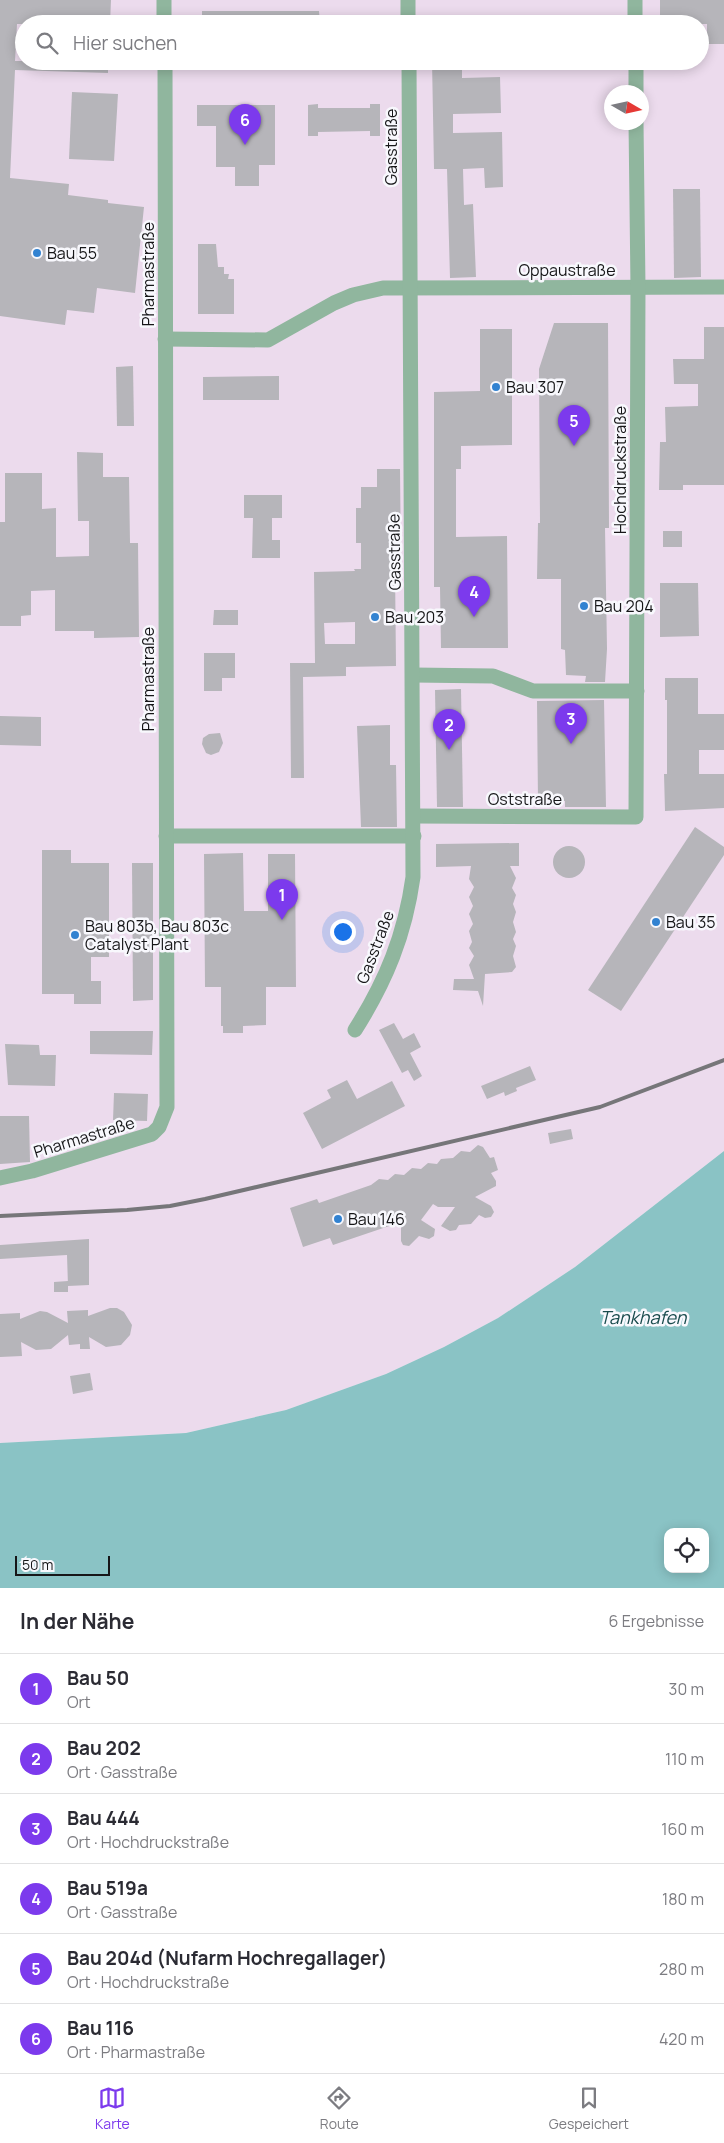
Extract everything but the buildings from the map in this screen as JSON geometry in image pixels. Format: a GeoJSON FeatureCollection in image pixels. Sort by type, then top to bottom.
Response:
{"type":"FeatureCollection","features":[{"type":"Feature","properties":{"kind":"street"},"geometry":{"type":"LineString","coordinates":[[164,0],[164,15]]}},
{"type":"Feature","properties":{"kind":"street"},"geometry":{"type":"LineString","coordinates":[[408,0],[408,15]]}},
{"type":"Feature","properties":{"kind":"street"},"geometry":{"type":"LineString","coordinates":[[635,0],[635,15]]}},
{"type":"Feature","properties":{"kind":"street","name":"Pharmastraße"},"geometry":{"type":"LineString","coordinates":[[0,1178],[32,1171],[152,1134],[161,1121],[167,1107],[165,70]]}},
{"type":"Feature","properties":{"kind":"street","name":"Gasstraße"},"geometry":{"type":"LineString","coordinates":[[355,1030],[376,994],[402,933],[413,877],[409,70]]}},
{"type":"Feature","properties":{"kind":"street"},"geometry":{"type":"LineString","coordinates":[[636,70],[636,85]]}},
{"type":"Feature","properties":{"kind":"street","name":"Hochdruckstraße"},"geometry":{"type":"LineString","coordinates":[[636,130],[638,287],[636,817]]}},
{"type":"Feature","properties":{"kind":"street","name":"Oppaustraße"},"geometry":{"type":"LineString","coordinates":[[165,338],[268,340],[300,324],[334,303],[354,295],[383,288],[724,287]]}},
{"type":"Feature","properties":{"kind":"street"},"geometry":{"type":"LineString","coordinates":[[413,675],[493,676],[534,691],[637,691]]}},
{"type":"Feature","properties":{"kind":"street","name":"Oststraße"},"geometry":{"type":"LineString","coordinates":[[414,816],[636,817]]}},
{"type":"Feature","properties":{"kind":"street"},"geometry":{"type":"LineString","coordinates":[[166,836],[414,836]]}},
{"type":"Feature","properties":{"kind":"shaded area"},"geometry":{"type":"Polygon","coordinates":[[[0,0],[724,0],[724,1151],[575,1267],[498,1318],[444,1347],[386,1374],[286,1410],[186,1433],[0,1443],[0,0]]]}},
{"type":"Feature","properties":{"kind":"water","name":"Tankhafen"},"geometry":{"type":"Polygon","coordinates":[[[724,1151],[724,1588],[0,1588],[0,1443],[186,1433],[286,1410],[386,1374],[444,1347],[498,1318],[575,1267],[724,1151]]]}},
{"type":"Feature","properties":{"kind":"railway"},"geometry":{"type":"LineString","coordinates":[[0,1216],[127,1210],[170,1206],[205,1199],[600,1107],[724,1060]]}},
{"type":"Feature","properties":{"kind":"place","name":"Bau 116"},"geometry":{"type":"Point","coordinates":[245,145]}},
{"type":"Feature","properties":{"kind":"place","name":"Bau 55"},"geometry":{"type":"Point","coordinates":[37,253]}},
{"type":"Feature","properties":{"kind":"place","name":"Bau 307"},"geometry":{"type":"Point","coordinates":[496,387]}},
{"type":"Feature","properties":{"kind":"place","name":"Bau 204d (Nufarm Hochregallager)"},"geometry":{"type":"Point","coordinates":[574,446]}},
{"type":"Feature","properties":{"kind":"place","name":"Bau 204"},"geometry":{"type":"Point","coordinates":[584,606]}},
{"type":"Feature","properties":{"kind":"place","name":"Bau 203"},"geometry":{"type":"Point","coordinates":[375,617]}},
{"type":"Feature","properties":{"kind":"place","name":"Bau 519a"},"geometry":{"type":"Point","coordinates":[474,617]}},
{"type":"Feature","properties":{"kind":"place","name":"Bau 444"},"geometry":{"type":"Point","coordinates":[571,744]}},
{"type":"Feature","properties":{"kind":"place","name":"Bau 202"},"geometry":{"type":"Point","coordinates":[449,750]}},
{"type":"Feature","properties":{"kind":"place","name":"Bau 50"},"geometry":{"type":"Point","coordinates":[282,920]}},
{"type":"Feature","properties":{"kind":"place","name":"Bau 35"},"geometry":{"type":"Point","coordinates":[656,922]}},
{"type":"Feature","properties":{"kind":"place","name":"Bau 803b, Bau 803c Catalyst Plant"},"geometry":{"type":"Point","coordinates":[75,935]}},
{"type":"Feature","properties":{"kind":"place","name":"Bau 146"},"geometry":{"type":"Point","coordinates":[338,1219]}}]}
